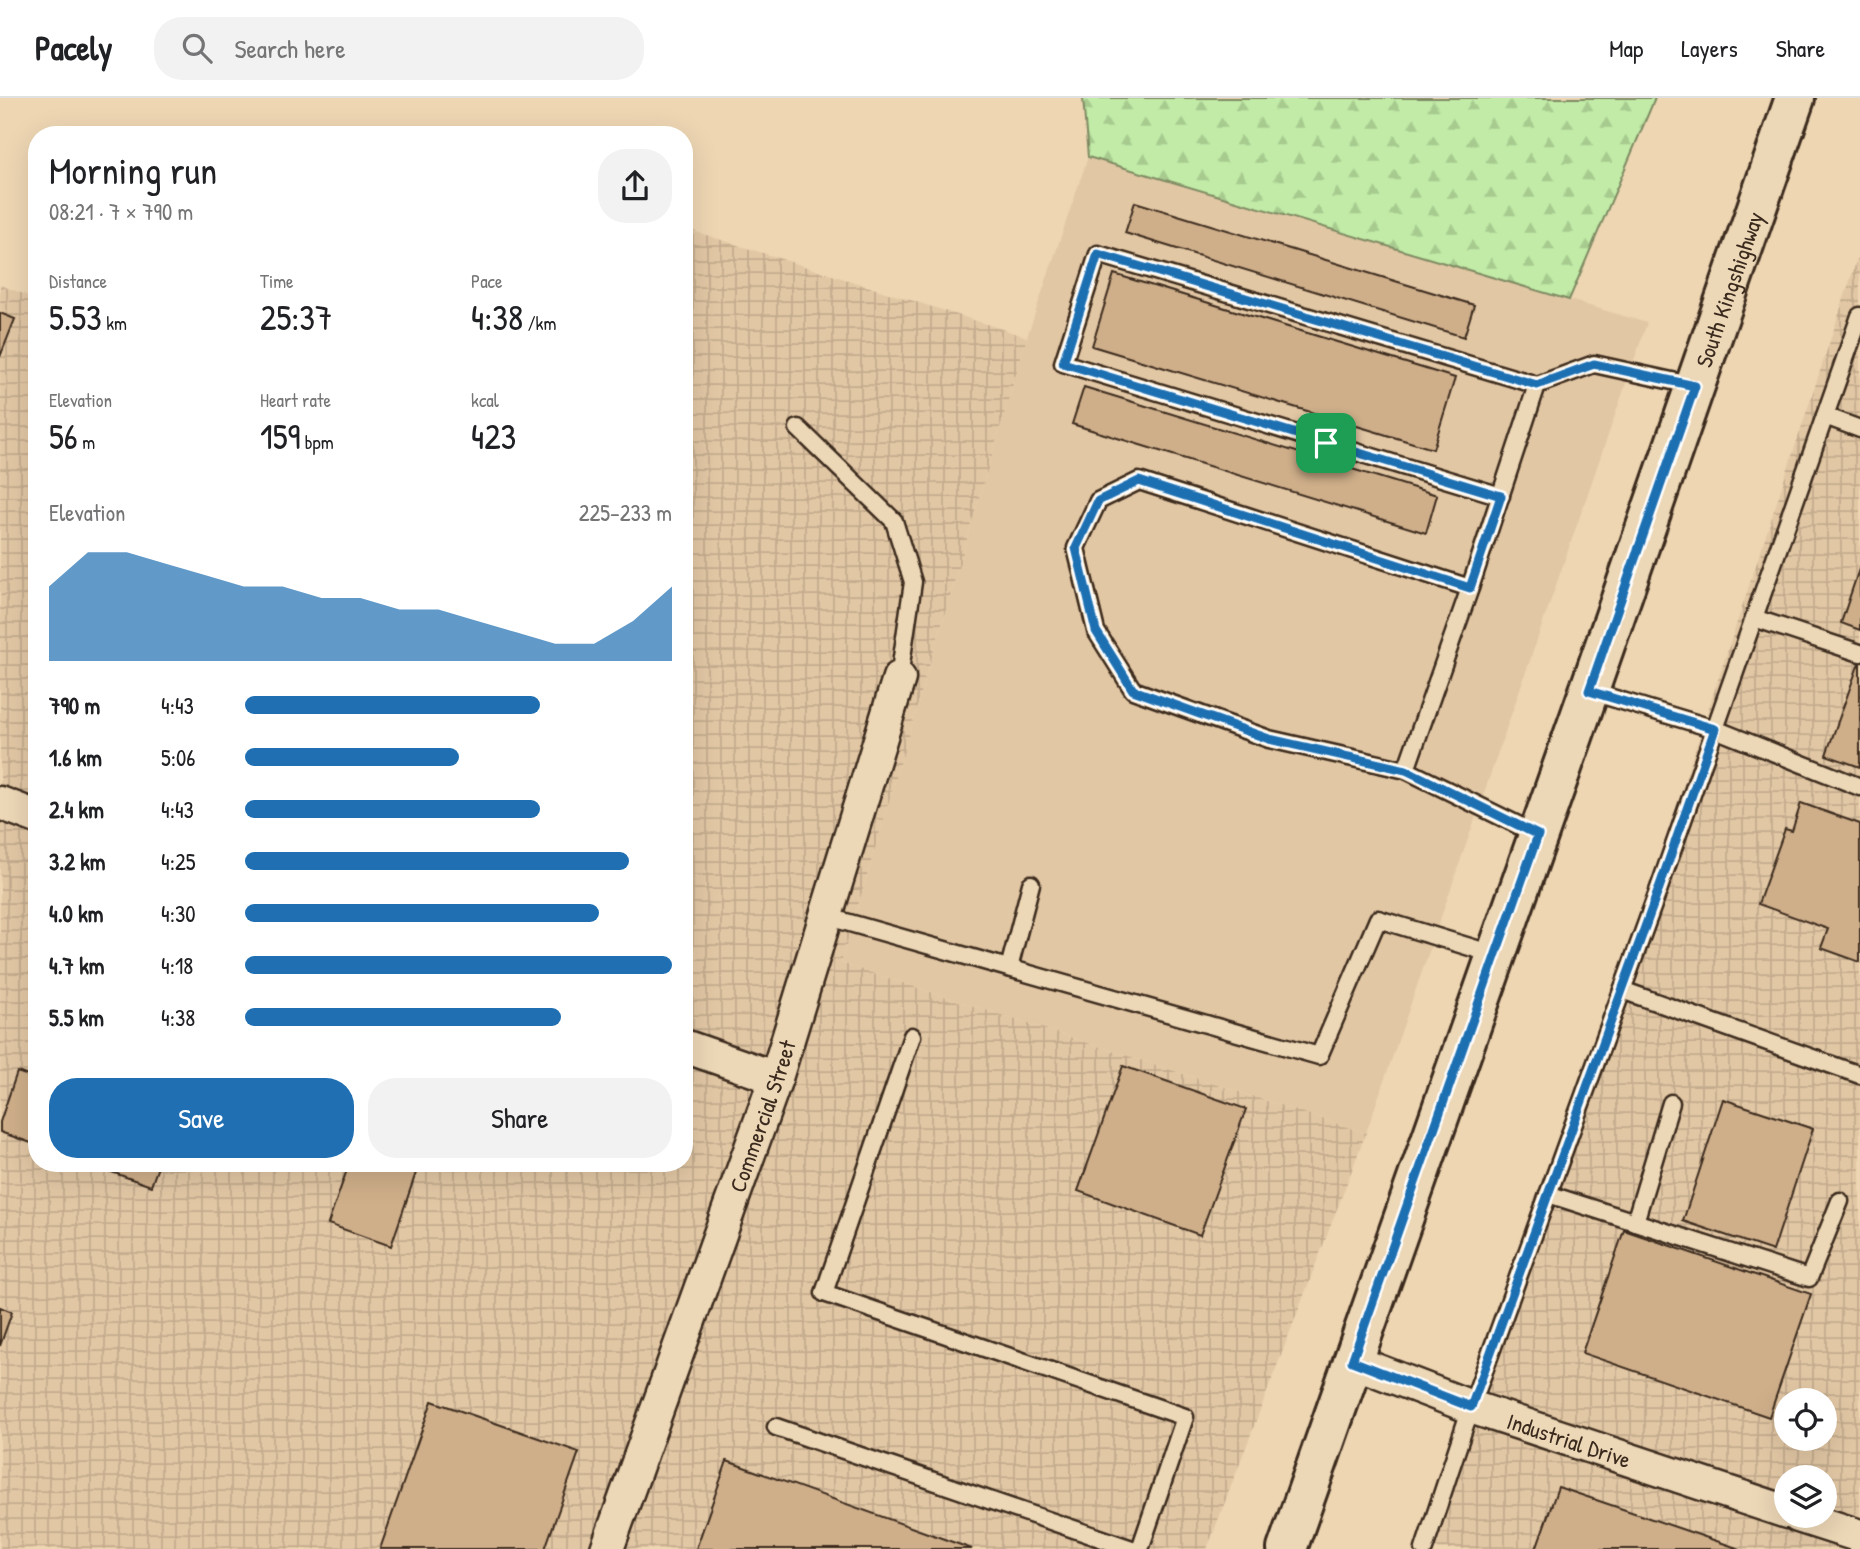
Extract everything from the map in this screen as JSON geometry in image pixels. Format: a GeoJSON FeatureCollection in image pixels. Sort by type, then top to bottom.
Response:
{"type":"FeatureCollection","features":[{"type":"Feature","properties":{"kind":"main road","name":"South Kingshighway"},"geometry":{"type":"LineString","coordinates":[[1287,1549],[1795,98]]}},
{"type":"Feature","properties":{"kind":"street","name":"Commercial Street"},"geometry":{"type":"LineString","coordinates":[[607,1549],[776,1078],[899,678]]}},
{"type":"Feature","properties":{"kind":"street"},"geometry":{"type":"LineString","coordinates":[[0,803],[28,814]]}},
{"type":"Feature","properties":{"kind":"street"},"geometry":{"type":"LineString","coordinates":[[693,1049],[776,1078]]}},
{"type":"Feature","properties":{"kind":"street","name":"Industrial Drive"},"geometry":{"type":"LineString","coordinates":[[1352,1361],[1471,1407],[1774,1508]]}},
{"type":"Feature","properties":{"kind":"street"},"geometry":{"type":"LineString","coordinates":[[1835,1528],[1860,1536]]}},
{"type":"Feature","properties":{"kind":"lane"},"geometry":{"type":"LineString","coordinates":[[1501,496],[1063,363],[1098,254],[1537,385],[1594,364],[1695,386]]}},
{"type":"Feature","properties":{"kind":"lane"},"geometry":{"type":"LineString","coordinates":[[1424,1549],[1471,1407],[1622,990],[1860,316]]}},
{"type":"Feature","properties":{"kind":"lane"},"geometry":{"type":"LineString","coordinates":[[1406,770],[1537,385]]}},
{"type":"Feature","properties":{"kind":"lane"},"geometry":{"type":"LineString","coordinates":[[1825,416],[1860,429]]}},
{"type":"Feature","properties":{"kind":"lane"},"geometry":{"type":"LineString","coordinates":[[797,428],[894,522],[913,582],[899,678]]}},
{"type":"Feature","properties":{"kind":"lane"},"geometry":{"type":"LineString","coordinates":[[1470,588],[1139,481],[1098,501],[1076,548],[1096,631],[1133,690],[1269,739],[1406,770],[1538,835]]}},
{"type":"Feature","properties":{"kind":"lane"},"geometry":{"type":"LineString","coordinates":[[1754,618],[1860,653]]}},
{"type":"Feature","properties":{"kind":"lane"},"geometry":{"type":"LineString","coordinates":[[1589,691],[1715,729],[1860,787]]}},
{"type":"Feature","properties":{"kind":"lane"},"geometry":{"type":"LineString","coordinates":[[1009,968],[1031,884]]}},
{"type":"Feature","properties":{"kind":"lane"},"geometry":{"type":"LineString","coordinates":[[825,916],[1319,1056],[1378,919],[1496,955]]}},
{"type":"Feature","properties":{"kind":"lane"},"geometry":{"type":"LineString","coordinates":[[1622,990],[1860,1076]]}},
{"type":"Feature","properties":{"kind":"lane"},"geometry":{"type":"LineString","coordinates":[[912,1036],[824,1293],[1185,1417],[1140,1549]]}},
{"type":"Feature","properties":{"kind":"lane"},"geometry":{"type":"LineString","coordinates":[[1635,1222],[1671,1103]]}},
{"type":"Feature","properties":{"kind":"lane"},"geometry":{"type":"LineString","coordinates":[[1548,1194],[1808,1278],[1840,1201]]}},
{"type":"Feature","properties":{"kind":"lane"},"geometry":{"type":"LineString","coordinates":[[776,1427],[1132,1549]]}},
{"type":"Feature","properties":{"kind":"shaded area"},"geometry":{"type":"Polygon","coordinates":[[[1088,157],[1647,323],[1366,1133],[841,963],[1027,337],[1088,157]]]}},
{"type":"Feature","properties":{"kind":"shaded area"},"geometry":{"type":"Polygon","coordinates":[[[693,231],[1027,337],[841,963],[1366,1133],[1207,1549],[0,1549],[0,285],[28,296],[28,1172],[693,1172],[693,231]]]}},
{"type":"Feature","properties":{"kind":"shaded area"},"geometry":{"type":"Polygon","coordinates":[[[1860,250],[1860,1549],[1431,1549],[1860,250]]]}},
{"type":"Feature","properties":{"kind":"green space"},"geometry":{"type":"Polygon","coordinates":[[[1083,98],[1655,98],[1569,300],[1088,157],[1083,98]]]}},
{"type":"Feature","properties":{"kind":"building"},"geometry":{"type":"Polygon","coordinates":[[[1135,202],[1474,305],[1464,337],[1125,233],[1135,202]]]}},
{"type":"Feature","properties":{"kind":"building"},"geometry":{"type":"Polygon","coordinates":[[[1114,274],[1455,378],[1433,449],[1092,346],[1114,274]]]}},
{"type":"Feature","properties":{"kind":"building"},"geometry":{"type":"Polygon","coordinates":[[[0,313],[15,319],[0,357],[0,313]]]}},
{"type":"Feature","properties":{"kind":"building"},"geometry":{"type":"Polygon","coordinates":[[[1084,387],[1437,495],[1426,533],[1072,424],[1084,387]]]}},
{"type":"Feature","properties":{"kind":"building"},"geometry":{"type":"Polygon","coordinates":[[[1860,566],[1860,630],[1841,623],[1860,566]]]}},
{"type":"Feature","properties":{"kind":"building"},"geometry":{"type":"Polygon","coordinates":[[[1860,664],[1860,767],[1826,755],[1860,664]]]}},
{"type":"Feature","properties":{"kind":"building"},"geometry":{"type":"Polygon","coordinates":[[[1801,803],[1860,824],[1860,962],[1821,948],[1828,929],[1758,904],[1785,829],[1792,831],[1801,803]]]}},
{"type":"Feature","properties":{"kind":"building"},"geometry":{"type":"Polygon","coordinates":[[[1123,1066],[1246,1109],[1200,1235],[1078,1191],[1123,1066]]]}},
{"type":"Feature","properties":{"kind":"building"},"geometry":{"type":"Polygon","coordinates":[[[17,1072],[28,1076],[28,1142],[0,1132],[0,1122],[17,1072]]]}},
{"type":"Feature","properties":{"kind":"building"},"geometry":{"type":"Polygon","coordinates":[[[1723,1099],[1813,1129],[1773,1251],[1683,1221],[1723,1099]]]}},
{"type":"Feature","properties":{"kind":"building"},"geometry":{"type":"Polygon","coordinates":[[[112,1172],[156,1172],[151,1186],[112,1172]]]}},
{"type":"Feature","properties":{"kind":"building"},"geometry":{"type":"Polygon","coordinates":[[[346,1172],[416,1172],[391,1246],[328,1224],[346,1172]]]}},
{"type":"Feature","properties":{"kind":"building"},"geometry":{"type":"Polygon","coordinates":[[[1624,1230],[1811,1294],[1779,1388],[1774,1388],[1774,1402],[1769,1417],[1582,1353],[1624,1230]]]}},
{"type":"Feature","properties":{"kind":"building"},"geometry":{"type":"Polygon","coordinates":[[[0,1307],[12,1312],[0,1346],[0,1307]]]}},
{"type":"Feature","properties":{"kind":"building"},"geometry":{"type":"Polygon","coordinates":[[[432,1401],[579,1452],[545,1549],[380,1549],[432,1401]]]}},
{"type":"Feature","properties":{"kind":"building"},"geometry":{"type":"Polygon","coordinates":[[[727,1461],[972,1549],[696,1549],[727,1461]]]}},
{"type":"Feature","properties":{"kind":"building"},"geometry":{"type":"Polygon","coordinates":[[[1558,1487],[1740,1549],[1536,1549],[1558,1487]]]}},
{"type":"Feature","properties":{"kind":"route"},"geometry":{"type":"LineString","coordinates":[[1098,254],[1537,385],[1594,364],[1695,386],[1589,691],[1715,729],[1471,1407],[1352,1361],[1538,835],[1406,770],[1269,739],[1133,690],[1096,631],[1076,548],[1098,501],[1139,481],[1470,588],[1501,496],[1326,443],[1063,363],[1098,254]]}}]}
